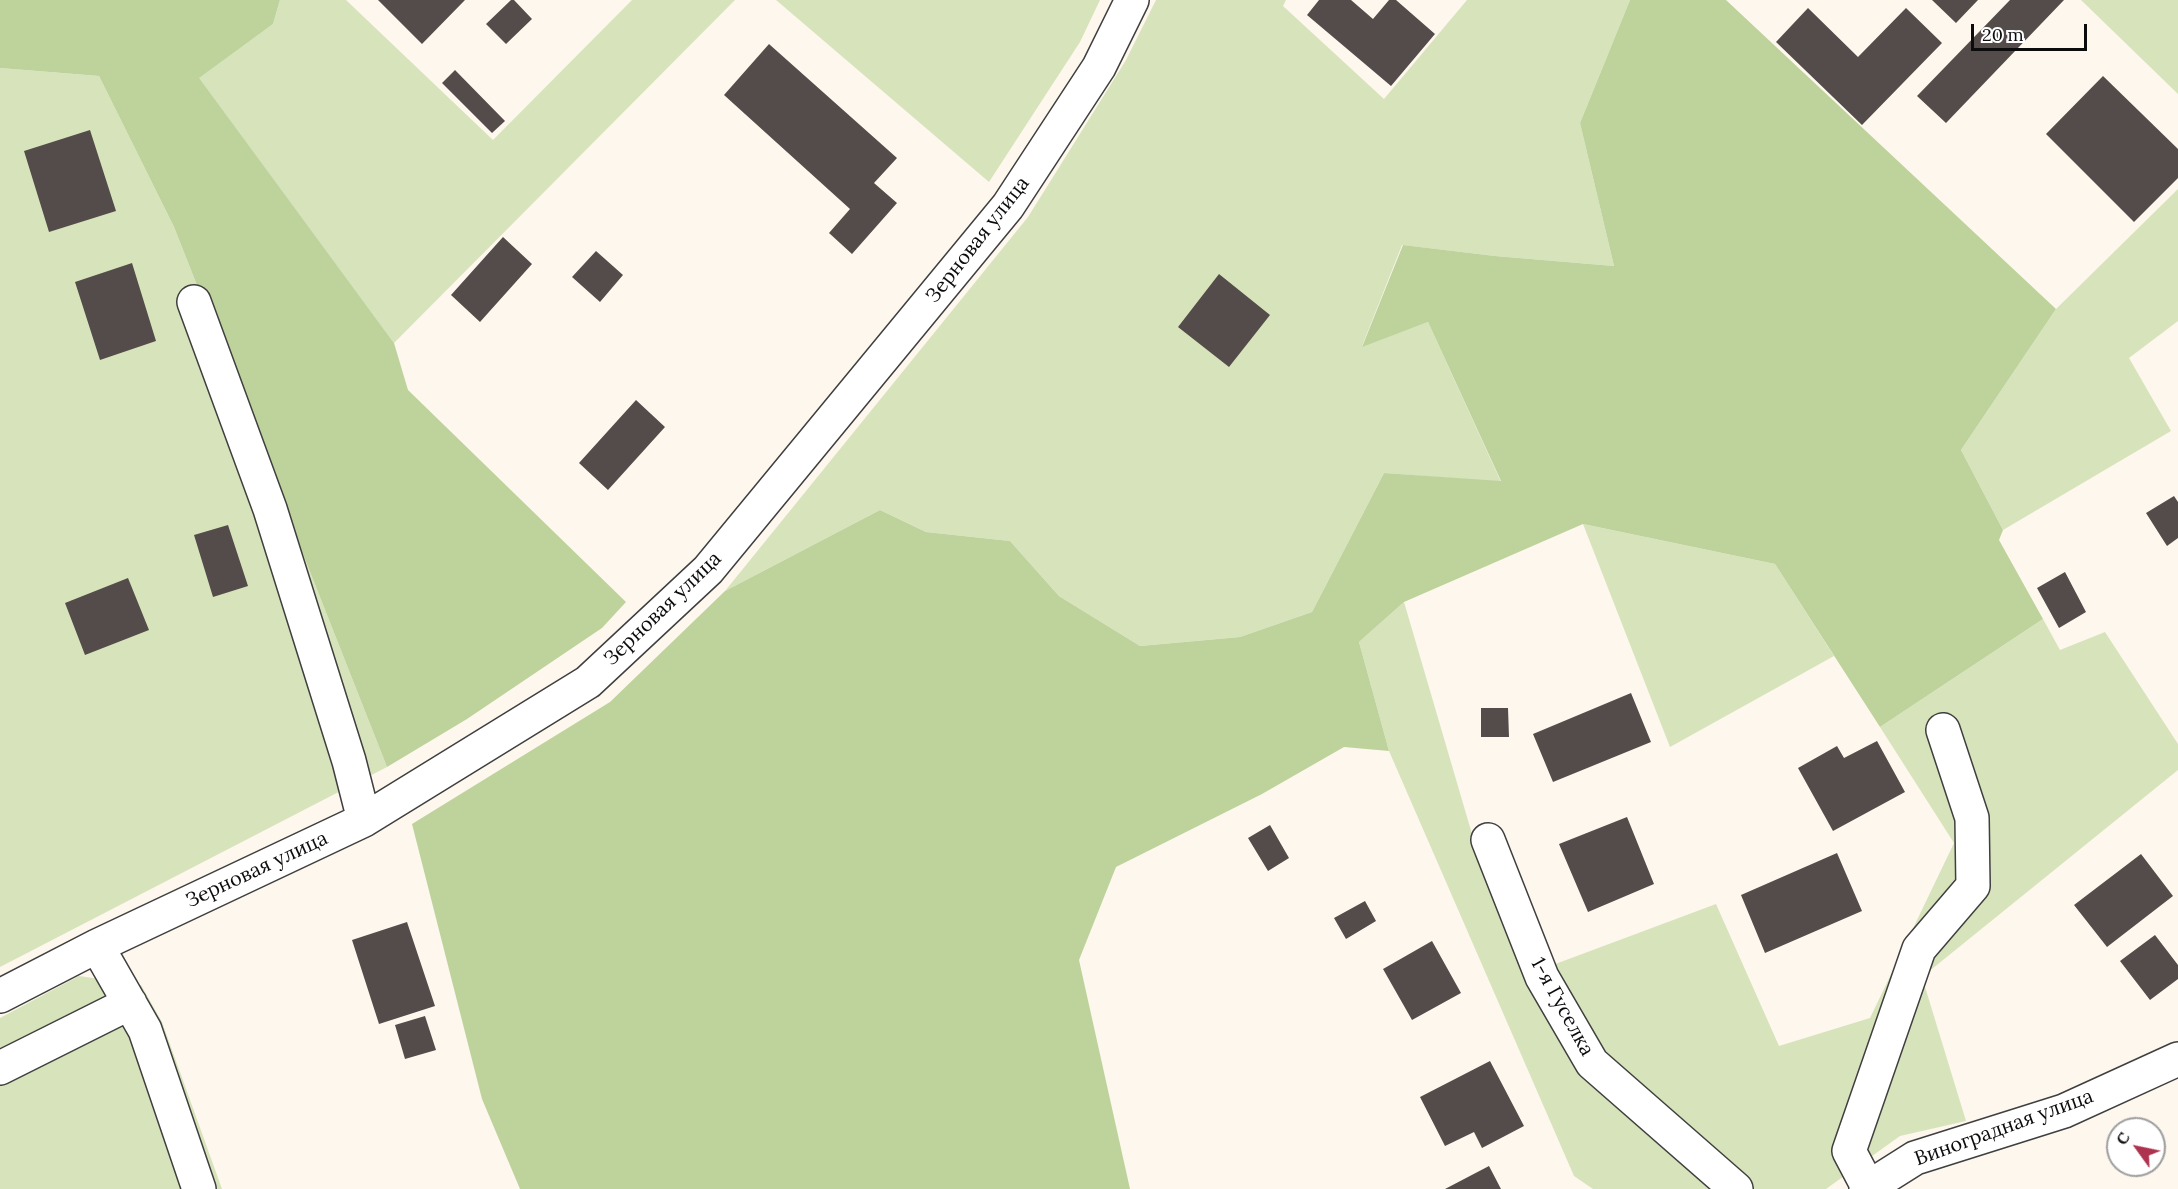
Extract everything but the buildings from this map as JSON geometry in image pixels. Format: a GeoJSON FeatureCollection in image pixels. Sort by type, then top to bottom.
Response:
{"type":"FeatureCollection","features":[{"type":"Feature","properties":{"kind":"street","name":"Зерновая улица"},"geometry":{"type":"LineString","coordinates":[[0,996],[98,946],[363,820],[588,682],[708,570],[1008,206],[1099,67],[1132,0]]}},
{"type":"Feature","properties":{"kind":"street"},"geometry":{"type":"LineString","coordinates":[[194,302],[270,509],[349,761],[363,820]]}},
{"type":"Feature","properties":{"kind":"street"},"geometry":{"type":"LineString","coordinates":[[1867,1188],[1849,1151],[1919,950],[1974,886],[1972,818],[1942,730]]}},
{"type":"Feature","properties":{"kind":"street","name":"1-я Гуселка"},"geometry":{"type":"LineString","coordinates":[[1488,840],[1542,977],[1592,1063],[1736,1189]]}},
{"type":"Feature","properties":{"kind":"street"},"geometry":{"type":"LineString","coordinates":[[98,946],[145,1030],[199,1189]]}},
{"type":"Feature","properties":{"kind":"street"},"geometry":{"type":"LineString","coordinates":[[0,1068],[130,1003]]}},
{"type":"Feature","properties":{"kind":"street","name":"Виноградная улица"},"geometry":{"type":"LineString","coordinates":[[1867,1188],[1915,1158],[2064,1111],[2178,1059]]}},
{"type":"Feature","properties":{"kind":"green space"},"geometry":{"type":"Polygon","coordinates":[[[0,0],[280,0],[273,24],[199,78],[394,343],[408,390],[626,602],[602,628],[467,719],[387,767],[174,227],[99,76],[0,68],[0,0]]]}},
{"type":"Feature","properties":{"kind":"green space"},"geometry":{"type":"Polygon","coordinates":[[[280,0],[346,0],[493,140],[632,0],[735,0],[394,343],[198,78],[273,24],[280,0]]]}},
{"type":"Feature","properties":{"kind":"green space"},"geometry":{"type":"Polygon","coordinates":[[[776,0],[1100,0],[1080,42],[989,182],[776,0]]]}},
{"type":"Feature","properties":{"kind":"green space"},"geometry":{"type":"Polygon","coordinates":[[[1156,0],[1286,0],[1283,6],[1384,99],[1467,0],[1630,0],[1580,123],[1614,266],[1402,245],[1362,346],[1428,322],[1501,482],[1384,473],[1312,612],[1240,637],[1140,646],[1059,596],[1010,541],[926,532],[880,510],[725,591],[1028,217],[1126,60],[1156,0]]]}},
{"type":"Feature","properties":{"kind":"green space"},"geometry":{"type":"Polygon","coordinates":[[[1630,0],[1726,0],[2056,309],[1961,450],[2003,530],[1999,540],[2043,619],[1880,727],[1775,564],[1583,524],[1404,602],[1359,642],[1389,751],[1344,747],[1262,794],[1116,867],[1079,960],[1130,1189],[520,1189],[482,1099],[412,824],[610,702],[725,591],[880,510],[926,532],[1010,541],[1059,596],[1140,646],[1240,637],[1312,612],[1384,473],[1501,481],[1428,322],[1362,347],[1403,245],[1495,256],[1614,266],[1580,123],[1630,0]]]}},
{"type":"Feature","properties":{"kind":"green space"},"geometry":{"type":"Polygon","coordinates":[[[2081,0],[2178,0],[2178,94],[2081,0]]]}},
{"type":"Feature","properties":{"kind":"green space"},"geometry":{"type":"Polygon","coordinates":[[[0,68],[99,76],[174,227],[387,767],[0,967],[0,68]]]}},
{"type":"Feature","properties":{"kind":"green space"},"geometry":{"type":"Polygon","coordinates":[[[2178,189],[2178,321],[2129,358],[2171,431],[2003,530],[1961,450],[2056,309],[2178,189]]]}},
{"type":"Feature","properties":{"kind":"green space"},"geometry":{"type":"Polygon","coordinates":[[[1583,524],[1775,564],[1834,656],[1670,747],[1583,524]]]}},
{"type":"Feature","properties":{"kind":"green space"},"geometry":{"type":"Polygon","coordinates":[[[1404,602],[1472,834],[1495,828],[1550,966],[1716,904],[1779,1046],[1870,1018],[1954,843],[1880,727],[2043,619],[2060,650],[2105,632],[2178,744],[2178,770],[1922,977],[1966,1121],[1900,1136],[1826,1189],[1593,1189],[1574,1176],[1389,751],[1359,642],[1404,602]]]}},
{"type":"Feature","properties":{"kind":"green space"},"geometry":{"type":"Polygon","coordinates":[[[79,976],[141,985],[162,1022],[222,1189],[0,1189],[0,1018],[79,976]]]}}]}
